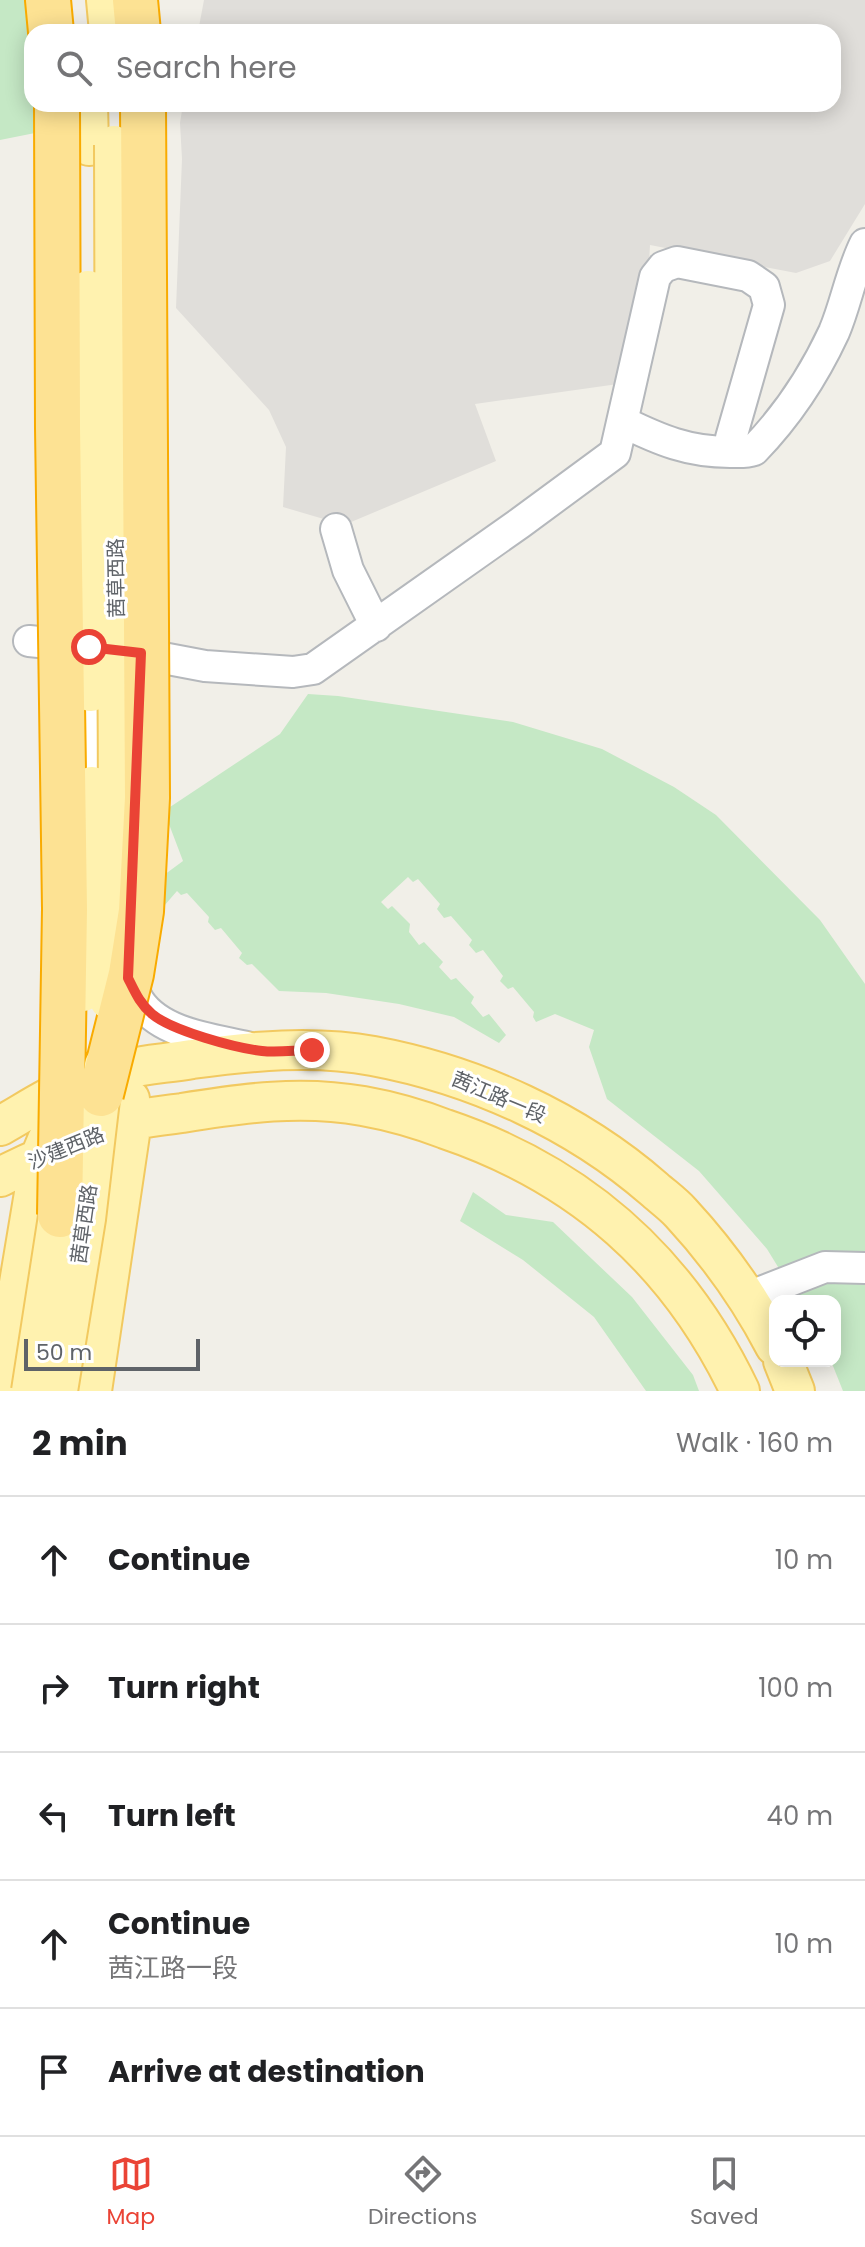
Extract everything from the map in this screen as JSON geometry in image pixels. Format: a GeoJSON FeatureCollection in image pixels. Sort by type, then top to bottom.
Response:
{"type":"FeatureCollection","features":[{"type":"Feature","properties":{"kind":"highway"},"geometry":{"type":"LineString","coordinates":[[48,0],[50,24]]}},
{"type":"Feature","properties":{"kind":"highway"},"geometry":{"type":"LineString","coordinates":[[135,0],[137,24]]}},
{"type":"Feature","properties":{"kind":"highway"},"geometry":{"type":"LineString","coordinates":[[57,112],[65,909],[60,1215]]}},
{"type":"Feature","properties":{"kind":"highway"},"geometry":{"type":"LineString","coordinates":[[107,1093],[141,911],[147,798],[143,112]]}},
{"type":"Feature","properties":{"kind":"main road"},"geometry":{"type":"LineString","coordinates":[[81,0],[83,24]]}},
{"type":"Feature","properties":{"kind":"main road"},"geometry":{"type":"LineString","coordinates":[[106,0],[108,24]]}},
{"type":"Feature","properties":{"kind":"main road"},"geometry":{"type":"LineString","coordinates":[[91,112],[102,146]]}},
{"type":"Feature","properties":{"kind":"main road"},"geometry":{"type":"LineString","coordinates":[[102,146],[111,112]]}},
{"type":"Feature","properties":{"kind":"main road","name":"茜草西路"},"geometry":{"type":"LineString","coordinates":[[31,1391],[60,1215],[84,986],[93,797],[88,428],[102,146]]}},
{"type":"Feature","properties":{"kind":"main road","name":"茜草西路"},"geometry":{"type":"LineString","coordinates":[[58,1391],[107,1093],[117,881],[115,427],[102,146]]}},
{"type":"Feature","properties":{"kind":"main road","name":"茜江路一段"},"geometry":{"type":"LineString","coordinates":[[107,1093],[263,1051],[312,1050],[371,1055],[443,1073],[542,1114],[634,1172],[680,1211],[748,1297],[769,1335]]}},
{"type":"Feature","properties":{"kind":"main road"},"geometry":{"type":"LineString","coordinates":[[107,1093],[93,1382],[4,1375],[40,1157],[107,1093]]}},
{"type":"Feature","properties":{"kind":"main road"},"geometry":{"type":"LineString","coordinates":[[0,1126],[107,1093],[363,1106],[411,1117],[476,1139],[517,1156],[565,1185],[622,1229],[677,1286],[708,1330],[740,1391]]}},
{"type":"Feature","properties":{"kind":"main road","name":"沙建西路"},"geometry":{"type":"LineString","coordinates":[[0,1177],[40,1157],[107,1093]]}},
{"type":"Feature","properties":{"kind":"main road"},"geometry":{"type":"LineString","coordinates":[[0,1241],[10,1253],[15,1266],[18,1296]]}},
{"type":"Feature","properties":{"kind":"main road"},"geometry":{"type":"LineString","coordinates":[[785,1367],[795,1391]]}},
{"type":"Feature","properties":{"kind":"street"},"geometry":{"type":"LineString","coordinates":[[623,422],[660,440],[707,453],[754,450],[800,394],[834,331],[865,244]]}},
{"type":"Feature","properties":{"kind":"street"},"geometry":{"type":"LineString","coordinates":[[29,641],[141,653],[205,666],[293,672],[313,669],[615,453],[655,277],[663,267],[677,262],[748,276],[764,287],[769,305],[731,438],[735,452]]}},
{"type":"Feature","properties":{"kind":"street"},"geometry":{"type":"LineString","coordinates":[[336,529],[348,570],[376,626]]}},
{"type":"Feature","properties":{"kind":"street"},"geometry":{"type":"LineString","coordinates":[[89,647],[75,977],[107,1093]]}},
{"type":"Feature","properties":{"kind":"street"},"geometry":{"type":"LineString","coordinates":[[107,1093],[128,978],[141,653]]}},
{"type":"Feature","properties":{"kind":"street"},"geometry":{"type":"LineString","coordinates":[[75,977],[128,978]]}},
{"type":"Feature","properties":{"kind":"street"},"geometry":{"type":"LineString","coordinates":[[128,978],[140,1002],[153,1016],[169,1025],[199,1036],[263,1051]]}},
{"type":"Feature","properties":{"kind":"street"},"geometry":{"type":"LineString","coordinates":[[748,1297],[825,1267],[865,1268]]}},
{"type":"Feature","properties":{"kind":"shaded area"},"geometry":{"type":"Polygon","coordinates":[[[204,0],[865,0],[865,204],[830,261],[796,273],[650,245],[649,263],[618,384],[475,404],[496,461],[344,525],[283,507],[286,447],[269,410],[176,308],[182,112],[841,112],[841,24],[200,24],[204,0]]]}},
{"type":"Feature","properties":{"kind":"green space"},"geometry":{"type":"Polygon","coordinates":[[[0,0],[27,0],[31,24],[24,24],[24,112],[39,112],[40,132],[0,140],[0,0]]]}},
{"type":"Feature","properties":{"kind":"green space"},"geometry":{"type":"Polygon","coordinates":[[[308,694],[513,722],[602,749],[674,787],[716,815],[820,920],[865,984],[865,1391],[843,1391],[833,1367],[841,1367],[841,1295],[795,1295],[767,1249],[699,1171],[607,1099],[589,1047],[594,1030],[555,1014],[536,1022],[534,1012],[513,987],[508,989],[500,981],[503,976],[483,950],[476,953],[469,945],[472,940],[451,916],[444,918],[437,909],[440,904],[418,879],[413,882],[408,877],[381,902],[388,909],[392,906],[410,924],[409,932],[419,945],[424,942],[443,962],[439,967],[451,980],[456,978],[474,997],[471,1003],[483,1017],[489,1014],[506,1035],[499,1043],[454,1017],[399,1004],[326,993],[279,991],[252,964],[247,965],[239,958],[242,953],[221,928],[215,930],[208,922],[209,917],[187,893],[181,895],[177,891],[164,906],[164,875],[183,861],[164,811],[280,734],[308,694]]]}},
{"type":"Feature","properties":{"kind":"green space"},"geometry":{"type":"Polygon","coordinates":[[[473,1192],[506,1215],[553,1222],[632,1297],[693,1375],[699,1391],[646,1391],[594,1317],[523,1260],[460,1221],[473,1192]]]}},
{"type":"Feature","properties":{"kind":"route"},"geometry":{"type":"LineString","coordinates":[[89,647],[141,653],[128,978],[140,1002],[153,1016],[199,1036],[263,1051],[312,1050]]}}]}
